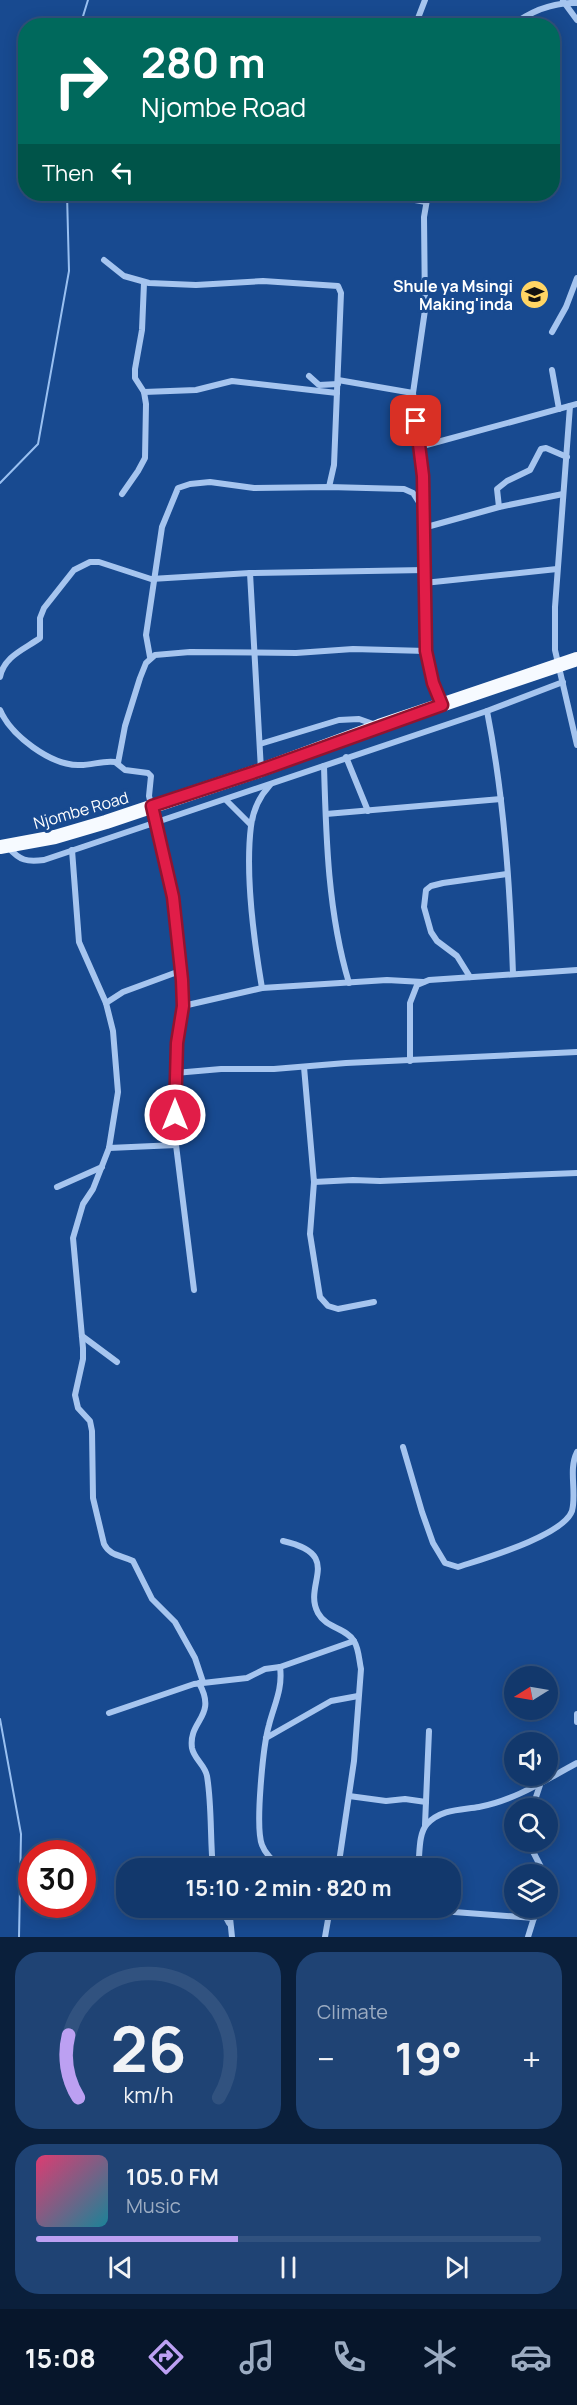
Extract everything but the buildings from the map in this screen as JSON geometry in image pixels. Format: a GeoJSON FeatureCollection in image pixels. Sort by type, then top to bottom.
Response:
{"type":"FeatureCollection","features":[{"type":"Feature","properties":{"kind":"highway","name":"Njombe Road"},"geometry":{"type":"LineString","coordinates":[[3,846],[55,837],[152,806],[261,770],[577,658]]}},
{"type":"Feature","properties":{"kind":"street"},"geometry":{"type":"LineString","coordinates":[[418,18],[425,0]]}},
{"type":"Feature","properties":{"kind":"street"},"geometry":{"type":"LineString","coordinates":[[523,18],[534,11],[564,1],[577,3]]}},
{"type":"Feature","properties":{"kind":"street"},"geometry":{"type":"LineString","coordinates":[[564,1],[577,20]]}},
{"type":"Feature","properties":{"kind":"street"},"geometry":{"type":"LineString","coordinates":[[426,201],[425,310],[413,393],[423,476],[426,651],[433,683],[442,705]]}},
{"type":"Feature","properties":{"kind":"street"},"geometry":{"type":"LineString","coordinates":[[104,260],[124,276],[144,283],[196,285],[264,281],[338,286],[341,293],[338,382],[334,465],[329,487]]}},
{"type":"Feature","properties":{"kind":"street"},"geometry":{"type":"LineString","coordinates":[[552,332],[566,307],[577,278]]}},
{"type":"Feature","properties":{"kind":"street"},"geometry":{"type":"LineString","coordinates":[[122,494],[145,458],[146,404],[144,392],[137,384],[135,369],[142,330],[144,283]]}},
{"type":"Feature","properties":{"kind":"street"},"geometry":{"type":"LineString","coordinates":[[552,370],[559,409]]}},
{"type":"Feature","properties":{"kind":"street"},"geometry":{"type":"LineString","coordinates":[[309,376],[319,385],[338,382],[413,393]]}},
{"type":"Feature","properties":{"kind":"street"},"geometry":{"type":"LineString","coordinates":[[144,392],[196,390],[232,381],[337,393]]}},
{"type":"Feature","properties":{"kind":"street"},"geometry":{"type":"LineString","coordinates":[[419,447],[573,405],[563,494],[555,607],[558,665],[577,746]]}},
{"type":"Feature","properties":{"kind":"street"},"geometry":{"type":"LineString","coordinates":[[499,507],[497,489],[507,481],[530,470],[541,449],[546,448],[567,457]]}},
{"type":"Feature","properties":{"kind":"street"},"geometry":{"type":"LineString","coordinates":[[150,657],[146,635],[164,523],[176,492],[182,486],[210,482],[254,488],[329,487],[409,490],[422,507]]}},
{"type":"Feature","properties":{"kind":"street"},"geometry":{"type":"LineString","coordinates":[[423,528],[499,507],[563,494]]}},
{"type":"Feature","properties":{"kind":"street"},"geometry":{"type":"LineString","coordinates":[[0,677],[10,659],[40,638],[40,618],[44,608],[65,579],[81,565],[99,562],[156,579],[250,573],[425,570]]}},
{"type":"Feature","properties":{"kind":"street"},"geometry":{"type":"LineString","coordinates":[[424,584],[557,569]]}},
{"type":"Feature","properties":{"kind":"street"},"geometry":{"type":"LineString","coordinates":[[250,573],[261,770]]}},
{"type":"Feature","properties":{"kind":"street"},"geometry":{"type":"LineString","coordinates":[[118,764],[125,726],[146,663],[150,657],[155,655],[190,652],[255,653],[353,649],[426,651]]}},
{"type":"Feature","properties":{"kind":"street"},"geometry":{"type":"LineString","coordinates":[[3,846],[21,860],[30,862],[72,850],[487,711],[563,682]]}},
{"type":"Feature","properties":{"kind":"street"},"geometry":{"type":"LineString","coordinates":[[0,710],[26,741],[54,761],[81,765],[110,761],[125,770],[148,773],[151,776],[149,792],[177,920],[183,1006],[175,1073],[176,1145],[194,1290]]}},
{"type":"Feature","properties":{"kind":"street"},"geometry":{"type":"LineString","coordinates":[[487,711],[501,799],[513,974]]}},
{"type":"Feature","properties":{"kind":"street"},"geometry":{"type":"LineString","coordinates":[[260,744],[329,722],[350,718],[380,726]]}},
{"type":"Feature","properties":{"kind":"street"},"geometry":{"type":"LineString","coordinates":[[346,757],[368,811]]}},
{"type":"Feature","properties":{"kind":"street"},"geometry":{"type":"LineString","coordinates":[[324,766],[336,934],[349,983]]}},
{"type":"Feature","properties":{"kind":"street"},"geometry":{"type":"LineString","coordinates":[[262,988],[252,903],[251,825],[261,795],[271,784]]}},
{"type":"Feature","properties":{"kind":"street"},"geometry":{"type":"LineString","coordinates":[[326,814],[501,799]]}},
{"type":"Feature","properties":{"kind":"street"},"geometry":{"type":"LineString","coordinates":[[226,800],[251,825]]}},
{"type":"Feature","properties":{"kind":"street"},"geometry":{"type":"LineString","coordinates":[[72,850],[80,942],[106,1004],[113,1031],[118,1092],[109,1148],[93,1189],[83,1204],[73,1238],[83,1359],[75,1402],[81,1414],[90,1421],[93,1498],[104,1544],[107,1550],[117,1556],[133,1561],[152,1599],[175,1622],[195,1658],[206,1706],[194,1734],[192,1748],[206,1771],[212,1858]]}},
{"type":"Feature","properties":{"kind":"street"},"geometry":{"type":"LineString","coordinates":[[470,977],[457,956],[437,940],[431,932],[424,907],[426,890],[443,883],[507,874]]}},
{"type":"Feature","properties":{"kind":"street"},"geometry":{"type":"LineString","coordinates":[[183,1006],[262,988],[406,979],[423,982],[577,970]]}},
{"type":"Feature","properties":{"kind":"street"},"geometry":{"type":"LineString","coordinates":[[106,1004],[123,992],[180,971]]}},
{"type":"Feature","properties":{"kind":"street"},"geometry":{"type":"LineString","coordinates":[[410,1061],[410,1003],[417,985],[423,982]]}},
{"type":"Feature","properties":{"kind":"street"},"geometry":{"type":"LineString","coordinates":[[175,1073],[577,1052]]}},
{"type":"Feature","properties":{"kind":"street"},"geometry":{"type":"LineString","coordinates":[[304,1067],[314,1182],[310,1234],[320,1297],[328,1306],[338,1309],[374,1302]]}},
{"type":"Feature","properties":{"kind":"street"},"geometry":{"type":"LineString","coordinates":[[109,1148],[176,1145]]}},
{"type":"Feature","properties":{"kind":"street"},"geometry":{"type":"LineString","coordinates":[[57,1187],[102,1167]]}},
{"type":"Feature","properties":{"kind":"street"},"geometry":{"type":"LineString","coordinates":[[314,1182],[577,1173]]}},
{"type":"Feature","properties":{"kind":"street"},"geometry":{"type":"LineString","coordinates":[[82,1335],[117,1362]]}},
{"type":"Feature","properties":{"kind":"street"},"geometry":{"type":"LineString","coordinates":[[403,1447],[433,1543],[445,1563],[451,1566],[458,1567],[544,1535],[567,1519],[577,1516]]}},
{"type":"Feature","properties":{"kind":"street"},"geometry":{"type":"LineString","coordinates":[[567,1519],[573,1503],[574,1459],[577,1452]]}},
{"type":"Feature","properties":{"kind":"street"},"geometry":{"type":"LineString","coordinates":[[283,1541],[308,1550],[313,1557],[319,1569],[314,1598],[316,1610],[328,1624],[347,1634],[354,1641],[361,1669],[349,1796],[340,1858]]}},
{"type":"Feature","properties":{"kind":"street"},"geometry":{"type":"LineString","coordinates":[[109,1713],[201,1683],[247,1678],[265,1669],[280,1667],[354,1641]]}},
{"type":"Feature","properties":{"kind":"street"},"geometry":{"type":"LineString","coordinates":[[271,1858],[265,1853],[259,1835],[259,1815],[266,1738],[282,1681],[280,1667]]}},
{"type":"Feature","properties":{"kind":"street"},"geometry":{"type":"LineString","coordinates":[[266,1738],[331,1701],[357,1696]]}},
{"type":"Feature","properties":{"kind":"street"},"geometry":{"type":"LineString","coordinates":[[577,1713],[577,1722]]}},
{"type":"Feature","properties":{"kind":"street"},"geometry":{"type":"LineString","coordinates":[[419,1858],[425,1826],[429,1731]]}},
{"type":"Feature","properties":{"kind":"street"},"geometry":{"type":"LineString","coordinates":[[558,1774],[577,1762]]}},
{"type":"Feature","properties":{"kind":"street"},"geometry":{"type":"LineString","coordinates":[[425,1826],[447,1811],[495,1803],[536,1786]]}},
{"type":"Feature","properties":{"kind":"street"},"geometry":{"type":"LineString","coordinates":[[349,1796],[386,1801],[405,1799],[426,1802]]}},
{"type":"Feature","properties":{"kind":"street"},"geometry":{"type":"LineString","coordinates":[[461,1913],[504,1916]]}},
{"type":"Feature","properties":{"kind":"street"},"geometry":{"type":"LineString","coordinates":[[225,1918],[230,1924]]}},
{"type":"Feature","properties":{"kind":"street"},"geometry":{"type":"LineString","coordinates":[[229,1918],[232,1937]]}},
{"type":"Feature","properties":{"kind":"street"},"geometry":{"type":"LineString","coordinates":[[324,1937],[328,1918]]}},
{"type":"Feature","properties":{"kind":"street"},"geometry":{"type":"LineString","coordinates":[[528,1937],[534,1918]]}},
{"type":"Feature","properties":{"kind":"waterway"},"geometry":{"type":"LineString","coordinates":[[82,18],[88,0]]}},
{"type":"Feature","properties":{"kind":"waterway"},"geometry":{"type":"LineString","coordinates":[[0,483],[38,444],[69,271],[67,201]]}},
{"type":"Feature","properties":{"kind":"waterway"},"geometry":{"type":"LineString","coordinates":[[0,1719],[21,1834],[19,1937]]}},
{"type":"Feature","properties":{"kind":"place","name":"Shule ya Msingi Making'inda"},"geometry":{"type":"Point","coordinates":[534,295]}},
{"type":"Feature","properties":{"kind":"route"},"geometry":{"type":"LineString","coordinates":[[175,1115],[177,1043],[183,1006],[182,980],[177,920],[168,870],[152,806],[261,770],[442,705],[433,683],[426,651],[423,476],[416,421]]}}]}
